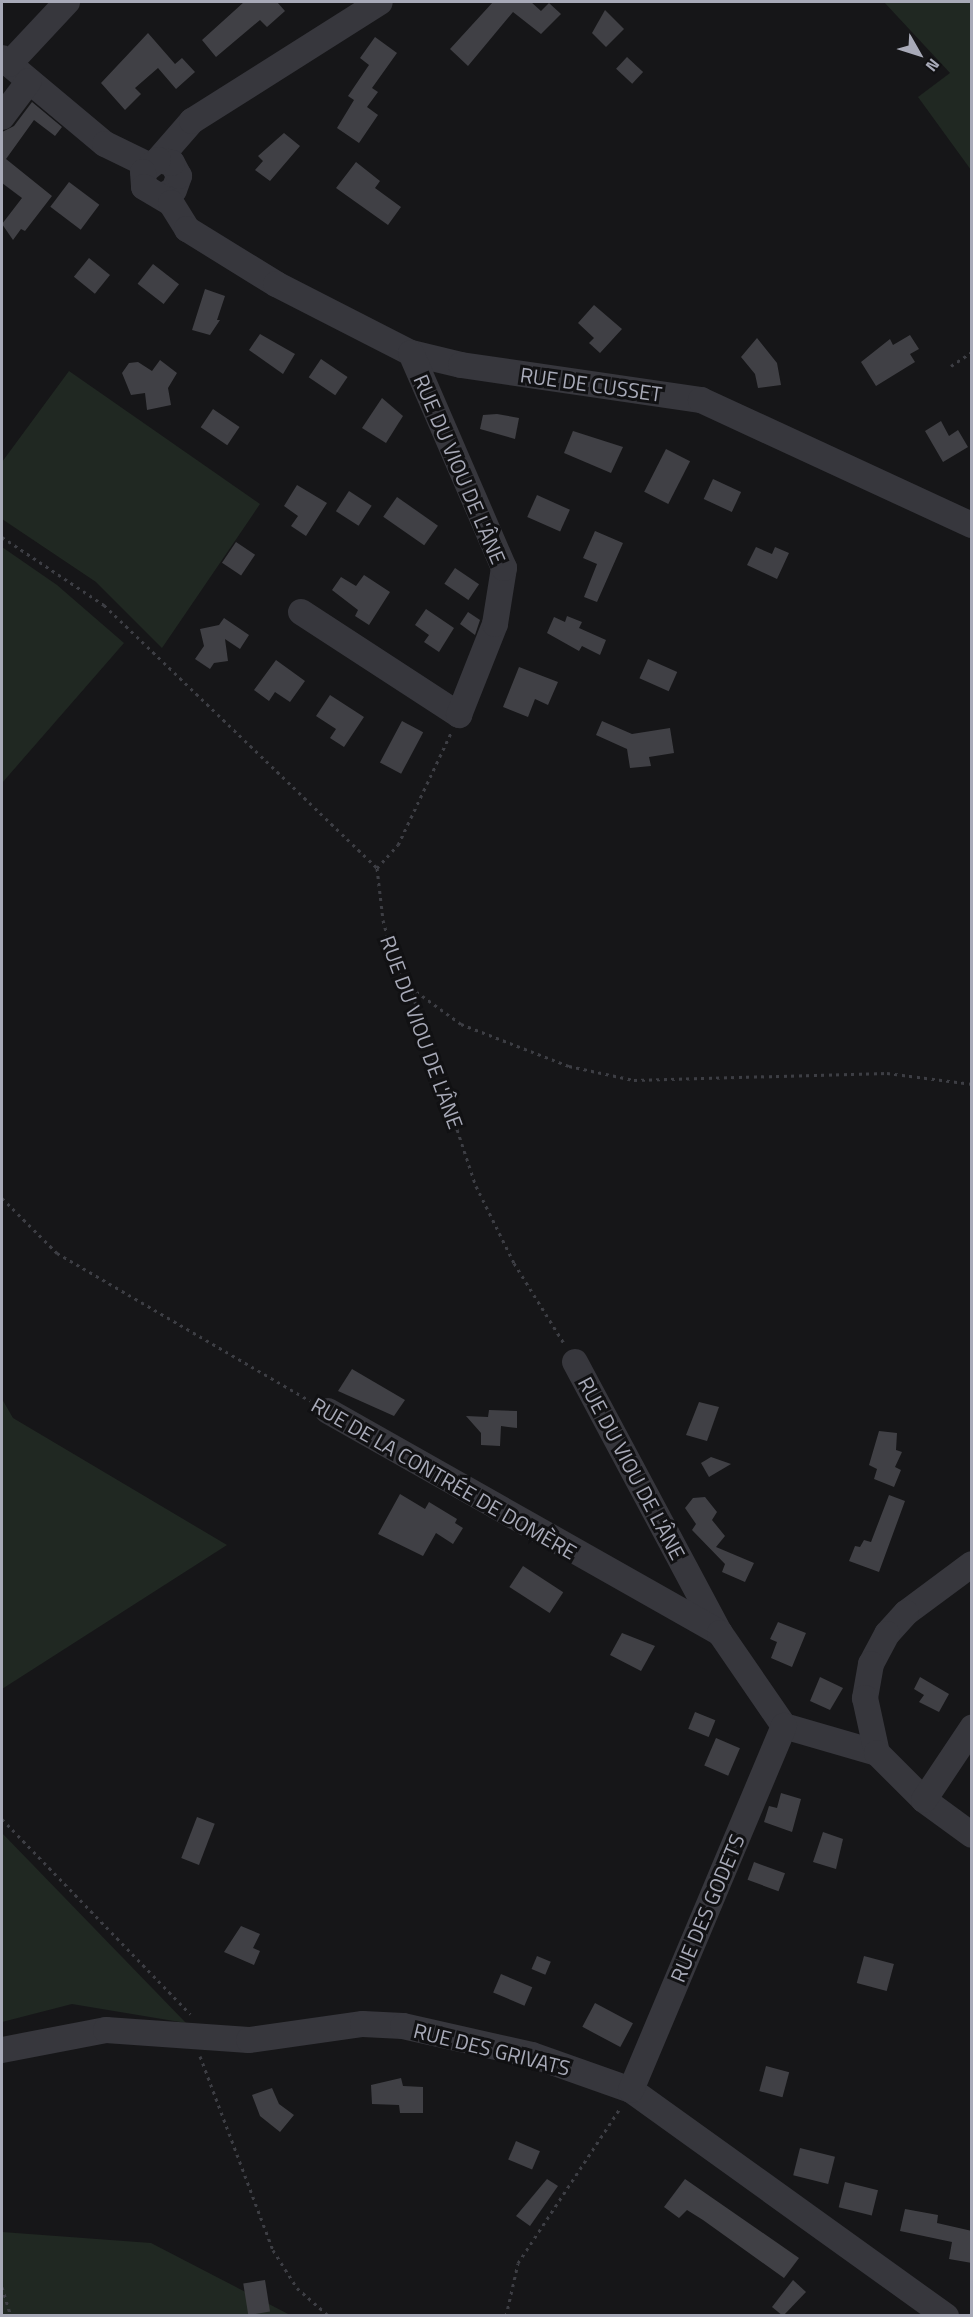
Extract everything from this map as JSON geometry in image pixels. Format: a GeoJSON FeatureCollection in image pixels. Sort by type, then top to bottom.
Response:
{"type":"FeatureCollection","features":[{"type":"Feature","properties":{"kind":"street"},"geometry":{"type":"LineString","coordinates":[[5,61],[67,2]]}},
{"type":"Feature","properties":{"kind":"street"},"geometry":{"type":"LineString","coordinates":[[161,177],[209,112],[374,3]]}},
{"type":"Feature","properties":{"kind":"street","name":"RUE DE CUSSET"},"geometry":{"type":"LineString","coordinates":[[5,61],[105,144],[161,177],[187,229],[340,319],[411,353],[460,365],[701,400],[972,525]]}},
{"type":"Feature","properties":{"kind":"street"},"geometry":{"type":"LineString","coordinates":[[2,117],[29,81]]}},
{"type":"Feature","properties":{"kind":"street","name":"RUE DU VIOU DE L'ÂNE"},"geometry":{"type":"LineString","coordinates":[[411,353],[504,568],[495,624],[459,715]]}},
{"type":"Feature","properties":{"kind":"street"},"geometry":{"type":"LineString","coordinates":[[301,612],[459,715]]}},
{"type":"Feature","properties":{"kind":"street","name":"RUE DU VIOU DE L'ÂNE"},"geometry":{"type":"LineString","coordinates":[[575,1362],[720,1633]]}},
{"type":"Feature","properties":{"kind":"street","name":"RUE DE LA CONTRÉE DE DOMÈRE"},"geometry":{"type":"LineString","coordinates":[[328,1411],[720,1633],[784,1726]]}},
{"type":"Feature","properties":{"kind":"street"},"geometry":{"type":"LineString","coordinates":[[877,1753],[865,1698],[871,1664],[886,1634],[906,1613],[972,1564]]}},
{"type":"Feature","properties":{"kind":"street"},"geometry":{"type":"LineString","coordinates":[[784,1726],[877,1753],[924,1800],[972,1835]]}},
{"type":"Feature","properties":{"kind":"street","name":"RUE DES GODETS"},"geometry":{"type":"LineString","coordinates":[[631,2090],[784,1726]]}},
{"type":"Feature","properties":{"kind":"street"},"geometry":{"type":"LineString","coordinates":[[924,1800],[972,1728]]}},
{"type":"Feature","properties":{"kind":"street","name":"RUE DES GRIVATS"},"geometry":{"type":"LineString","coordinates":[[2,2050],[106,2030],[209,2034],[249,2040],[363,2024],[403,2026],[532,2055],[631,2090],[946,2316]]}},
{"type":"Feature","properties":{"kind":"path"},"geometry":{"type":"LineString","coordinates":[[951,366],[972,352]]}},
{"type":"Feature","properties":{"kind":"path"},"geometry":{"type":"LineString","coordinates":[[2,537],[104,605],[377,868],[398,845],[459,715]]}},
{"type":"Feature","properties":{"kind":"path","name":"RUE DU VIOU DE L'ÂNE"},"geometry":{"type":"LineString","coordinates":[[377,868],[383,920],[393,957],[410,987],[476,1186],[514,1263],[575,1362]]}},
{"type":"Feature","properties":{"kind":"path"},"geometry":{"type":"LineString","coordinates":[[410,987],[461,1024],[569,1066],[634,1080],[887,1073],[972,1084]]}},
{"type":"Feature","properties":{"kind":"path","name":"RUE DE LA CONTRÉE DE DOMÈRE"},"geometry":{"type":"LineString","coordinates":[[2,1197],[57,1253],[328,1411]]}},
{"type":"Feature","properties":{"kind":"path"},"geometry":{"type":"LineString","coordinates":[[2,1819],[209,2034],[199,2060],[273,2250],[297,2288],[329,2316]]}},
{"type":"Feature","properties":{"kind":"path"},"geometry":{"type":"LineString","coordinates":[[506,2316],[518,2263],[631,2090]]}},
{"type":"Feature","properties":{"kind":"path"},"geometry":{"type":"LineString","coordinates":[[2,2288],[11,2316]]}},
{"type":"Feature","properties":{"kind":"shaded area"},"geometry":{"type":"Polygon","coordinates":[[[884,2],[971,2],[971,170],[918,97],[950,73],[884,2]]]}},
{"type":"Feature","properties":{"kind":"shaded area"},"geometry":{"type":"Polygon","coordinates":[[[69,371],[260,504],[162,648],[96,582],[2,519],[2,462],[69,371]]]}},
{"type":"Feature","properties":{"kind":"shaded area"},"geometry":{"type":"Polygon","coordinates":[[[2,547],[57,585],[124,643],[2,783],[2,547]]]}},
{"type":"Feature","properties":{"kind":"shaded area"},"geometry":{"type":"Polygon","coordinates":[[[2,1399],[13,1418],[227,1545],[2,1689],[2,1399]]]}},
{"type":"Feature","properties":{"kind":"shaded area"},"geometry":{"type":"Polygon","coordinates":[[[2,1833],[186,2023],[72,2004],[2,2022],[2,1833]]]}},
{"type":"Feature","properties":{"kind":"shaded area"},"geometry":{"type":"Polygon","coordinates":[[[2,2232],[151,2243],[290,2315],[2,2315],[2,2232]]]}},
{"type":"Feature","properties":{"kind":"building"},"geometry":{"type":"Polygon","coordinates":[[[244,2],[277,2],[285,11],[267,27],[260,20],[216,57],[202,40],[244,2]]]}},
{"type":"Feature","properties":{"kind":"building"},"geometry":{"type":"Polygon","coordinates":[[[493,2],[531,2],[541,11],[549,3],[561,14],[541,34],[513,12],[468,66],[450,49],[493,2]]]}},
{"type":"Feature","properties":{"kind":"building"},"geometry":{"type":"Polygon","coordinates":[[[605,10],[624,29],[606,47],[592,33],[605,10]]]}},
{"type":"Feature","properties":{"kind":"building"},"geometry":{"type":"Polygon","coordinates":[[[148,33],[175,64],[182,58],[195,72],[176,89],[158,68],[135,88],[141,94],[125,110],[101,83],[148,33]]]}},
{"type":"Feature","properties":{"kind":"building"},"geometry":{"type":"Polygon","coordinates":[[[375,37],[397,53],[372,88],[378,92],[367,107],[378,115],[359,143],[337,128],[354,100],[348,96],[369,65],[360,58],[375,37]]]}},
{"type":"Feature","properties":{"kind":"building"},"geometry":{"type":"Polygon","coordinates":[[[627,57],[643,72],[632,84],[616,69],[627,57]]]}},
{"type":"Feature","properties":{"kind":"building"},"geometry":{"type":"Polygon","coordinates":[[[32,102],[62,127],[55,136],[34,120],[6,159],[52,196],[25,231],[21,229],[13,240],[2,224],[22,198],[2,183],[2,132],[14,126],[32,102]]]}},
{"type":"Feature","properties":{"kind":"building"},"geometry":{"type":"Polygon","coordinates":[[[284,133],[300,146],[270,181],[255,170],[263,161],[258,156],[284,133]]]}},
{"type":"Feature","properties":{"kind":"building"},"geometry":{"type":"Polygon","coordinates":[[[356,162],[380,181],[375,188],[401,207],[388,225],[336,188],[356,162]]]}},
{"type":"Feature","properties":{"kind":"building"},"geometry":{"type":"Polygon","coordinates":[[[69,182],[99,205],[81,230],[50,207],[69,182]]]}},
{"type":"Feature","properties":{"kind":"building"},"geometry":{"type":"Polygon","coordinates":[[[89,258],[110,275],[95,294],[74,277],[89,258]]]}},
{"type":"Feature","properties":{"kind":"building"},"geometry":{"type":"Polygon","coordinates":[[[153,264],[179,284],[164,304],[138,284],[153,264]]]}},
{"type":"Feature","properties":{"kind":"building"},"geometry":{"type":"Polygon","coordinates":[[[205,289],[225,296],[217,320],[220,320],[210,335],[192,330],[205,289]]]}},
{"type":"Feature","properties":{"kind":"building"},"geometry":{"type":"Polygon","coordinates":[[[594,305],[622,329],[600,353],[589,343],[594,338],[578,323],[594,305]]]}},
{"type":"Feature","properties":{"kind":"building"},"geometry":{"type":"Polygon","coordinates":[[[260,334],[295,354],[283,374],[249,350],[260,334]]]}},
{"type":"Feature","properties":{"kind":"building"},"geometry":{"type":"Polygon","coordinates":[[[910,335],[919,349],[910,354],[915,362],[876,386],[861,362],[890,339],[893,345],[910,335]]]}},
{"type":"Feature","properties":{"kind":"building"},"geometry":{"type":"Polygon","coordinates":[[[757,338],[777,363],[781,385],[758,388],[755,374],[741,357],[757,338]]]}},
{"type":"Feature","properties":{"kind":"building"},"geometry":{"type":"Polygon","coordinates":[[[321,359],[348,377],[335,395],[309,377],[321,359]]]}},
{"type":"Feature","properties":{"kind":"building"},"geometry":{"type":"Polygon","coordinates":[[[160,360],[177,373],[168,388],[171,405],[147,410],[145,393],[131,395],[122,373],[129,363],[138,362],[152,371],[160,360]]]}},
{"type":"Feature","properties":{"kind":"building"},"geometry":{"type":"Polygon","coordinates":[[[382,398],[403,416],[386,443],[362,428],[382,398]]]}},
{"type":"Feature","properties":{"kind":"building"},"geometry":{"type":"Polygon","coordinates":[[[213,409],[240,427],[227,445],[201,427],[213,409]]]}},
{"type":"Feature","properties":{"kind":"building"},"geometry":{"type":"Polygon","coordinates":[[[497,414],[519,418],[515,439],[480,429],[483,415],[497,414]]]}},
{"type":"Feature","properties":{"kind":"building"},"geometry":{"type":"Polygon","coordinates":[[[941,421],[949,436],[958,430],[968,447],[943,462],[925,431],[941,421]]]}},
{"type":"Feature","properties":{"kind":"building"},"geometry":{"type":"Polygon","coordinates":[[[573,431],[623,447],[611,473],[564,453],[573,431]]]}},
{"type":"Feature","properties":{"kind":"building"},"geometry":{"type":"Polygon","coordinates":[[[666,449],[690,461],[668,504],[644,492],[666,449]]]}},
{"type":"Feature","properties":{"kind":"building"},"geometry":{"type":"Polygon","coordinates":[[[713,479],[741,492],[732,512],[704,499],[713,479]]]}},
{"type":"Feature","properties":{"kind":"building"},"geometry":{"type":"Polygon","coordinates":[[[297,485],[327,503],[306,536],[291,526],[298,516],[284,506],[297,485]]]}},
{"type":"Feature","properties":{"kind":"building"},"geometry":{"type":"Polygon","coordinates":[[[349,491],[372,506],[359,526],[336,511],[349,491]]]}},
{"type":"Feature","properties":{"kind":"building"},"geometry":{"type":"Polygon","coordinates":[[[537,495],[570,510],[560,532],[527,517],[537,495]]]}},
{"type":"Feature","properties":{"kind":"building"},"geometry":{"type":"Polygon","coordinates":[[[397,497],[438,526],[424,545],[383,517],[397,497]]]}},
{"type":"Feature","properties":{"kind":"building"},"geometry":{"type":"Polygon","coordinates":[[[595,531],[623,543],[597,602],[584,597],[597,564],[583,558],[595,531]]]}},
{"type":"Feature","properties":{"kind":"building"},"geometry":{"type":"Polygon","coordinates":[[[236,542],[255,555],[241,576],[222,563],[236,542]]]}},
{"type":"Feature","properties":{"kind":"building"},"geometry":{"type":"Polygon","coordinates":[[[756,547],[772,554],[775,547],[789,553],[777,579],[747,565],[756,547]]]}},
{"type":"Feature","properties":{"kind":"building"},"geometry":{"type":"Polygon","coordinates":[[[455,568],[479,584],[468,600],[444,584],[455,568]]]}},
{"type":"Feature","properties":{"kind":"building"},"geometry":{"type":"Polygon","coordinates":[[[364,575],[390,592],[369,625],[355,616],[358,610],[332,590],[341,577],[356,586],[364,575]]]}},
{"type":"Feature","properties":{"kind":"building"},"geometry":{"type":"Polygon","coordinates":[[[426,609],[454,628],[439,652],[424,642],[429,635],[415,625],[426,609]]]}},
{"type":"Feature","properties":{"kind":"building"},"geometry":{"type":"Polygon","coordinates":[[[468,612],[480,620],[475,635],[460,624],[468,612]]]}},
{"type":"Feature","properties":{"kind":"building"},"geometry":{"type":"Polygon","coordinates":[[[567,616],[582,622],[579,628],[606,640],[600,655],[582,646],[579,651],[547,633],[554,617],[565,622],[567,616]]]}},
{"type":"Feature","properties":{"kind":"building"},"geometry":{"type":"Polygon","coordinates":[[[224,618],[249,635],[240,649],[225,639],[228,661],[214,663],[210,669],[195,659],[204,646],[200,629],[219,625],[224,618]]]}},
{"type":"Feature","properties":{"kind":"building"},"geometry":{"type":"Polygon","coordinates":[[[648,659],[677,672],[669,691],[639,678],[648,659]]]}},
{"type":"Feature","properties":{"kind":"building"},"geometry":{"type":"Polygon","coordinates":[[[276,660],[305,681],[290,702],[275,692],[269,701],[254,690],[276,660]]]}},
{"type":"Feature","properties":{"kind":"building"},"geometry":{"type":"Polygon","coordinates":[[[519,667],[558,682],[548,705],[535,699],[528,717],[503,707],[519,667]]]}},
{"type":"Feature","properties":{"kind":"building"},"geometry":{"type":"Polygon","coordinates":[[[330,695],[364,717],[344,747],[330,738],[336,729],[316,716],[330,695]]]}},
{"type":"Feature","properties":{"kind":"building"},"geometry":{"type":"Polygon","coordinates":[[[402,721],[423,732],[401,774],[380,762],[402,721]]]}},
{"type":"Feature","properties":{"kind":"building"},"geometry":{"type":"Polygon","coordinates":[[[602,721],[632,734],[670,728],[674,753],[649,757],[651,766],[630,768],[627,749],[596,735],[602,721]]]}},
{"type":"Feature","properties":{"kind":"building"},"geometry":{"type":"Polygon","coordinates":[[[352,1369],[405,1400],[394,1416],[338,1391],[352,1369]]]}},
{"type":"Feature","properties":{"kind":"building"},"geometry":{"type":"Polygon","coordinates":[[[699,1402],[719,1407],[707,1441],[686,1435],[699,1402]]]}},
{"type":"Feature","properties":{"kind":"building"},"geometry":{"type":"Polygon","coordinates":[[[489,1410],[517,1411],[517,1428],[501,1426],[500,1446],[481,1445],[481,1433],[466,1416],[488,1417],[489,1410]]]}},
{"type":"Feature","properties":{"kind":"building"},"geometry":{"type":"Polygon","coordinates":[[[879,1431],[897,1433],[896,1450],[902,1452],[895,1467],[901,1470],[894,1487],[874,1479],[877,1469],[869,1465],[879,1431]]]}},
{"type":"Feature","properties":{"kind":"building"},"geometry":{"type":"Polygon","coordinates":[[[711,1457],[731,1464],[709,1477],[701,1463],[711,1457]]]}},
{"type":"Feature","properties":{"kind":"building"},"geometry":{"type":"Polygon","coordinates":[[[400,1494],[425,1509],[429,1502],[457,1519],[455,1523],[463,1528],[453,1544],[436,1533],[423,1556],[378,1534],[400,1494]]]}},
{"type":"Feature","properties":{"kind":"building"},"geometry":{"type":"Polygon","coordinates":[[[889,1495],[905,1501],[879,1572],[849,1561],[855,1546],[860,1547],[864,1540],[871,1542],[889,1495]]]}},
{"type":"Feature","properties":{"kind":"building"},"geometry":{"type":"Polygon","coordinates":[[[705,1497],[717,1512],[712,1520],[725,1536],[716,1547],[754,1563],[745,1582],[722,1572],[725,1564],[692,1530],[696,1524],[685,1508],[693,1498],[705,1497]]]}},
{"type":"Feature","properties":{"kind":"building"},"geometry":{"type":"Polygon","coordinates":[[[523,1566],[563,1592],[550,1613],[509,1587],[523,1566]]]}},
{"type":"Feature","properties":{"kind":"building"},"geometry":{"type":"Polygon","coordinates":[[[778,1622],[806,1633],[792,1667],[771,1658],[777,1642],[770,1639],[778,1622]]]}},
{"type":"Feature","properties":{"kind":"building"},"geometry":{"type":"Polygon","coordinates":[[[622,1633],[655,1646],[641,1671],[610,1655],[622,1633]]]}},
{"type":"Feature","properties":{"kind":"building"},"geometry":{"type":"Polygon","coordinates":[[[820,1677],[843,1688],[830,1710],[810,1701],[820,1677]]]}},
{"type":"Feature","properties":{"kind":"building"},"geometry":{"type":"Polygon","coordinates":[[[920,1677],[949,1694],[939,1712],[919,1702],[924,1695],[914,1689],[920,1677]]]}},
{"type":"Feature","properties":{"kind":"building"},"geometry":{"type":"Polygon","coordinates":[[[695,1712],[715,1720],[709,1737],[688,1729],[695,1712]]]}},
{"type":"Feature","properties":{"kind":"building"},"geometry":{"type":"Polygon","coordinates":[[[716,1738],[740,1748],[728,1776],[704,1766],[716,1738]]]}},
{"type":"Feature","properties":{"kind":"building"},"geometry":{"type":"Polygon","coordinates":[[[781,1793],[801,1799],[792,1832],[764,1822],[769,1806],[777,1808],[781,1793]]]}},
{"type":"Feature","properties":{"kind":"building"},"geometry":{"type":"Polygon","coordinates":[[[197,1817],[215,1824],[199,1865],[181,1858],[197,1817]]]}},
{"type":"Feature","properties":{"kind":"building"},"geometry":{"type":"Polygon","coordinates":[[[823,1832],[843,1839],[836,1869],[813,1862],[823,1832]]]}},
{"type":"Feature","properties":{"kind":"building"},"geometry":{"type":"Polygon","coordinates":[[[754,1862],[785,1873],[779,1891],[748,1880],[754,1862]]]}},
{"type":"Feature","properties":{"kind":"building"},"geometry":{"type":"Polygon","coordinates":[[[241,1926],[260,1934],[253,1948],[260,1951],[254,1965],[224,1952],[241,1926]]]}},
{"type":"Feature","properties":{"kind":"building"},"geometry":{"type":"Polygon","coordinates":[[[537,1956],[551,1962],[545,1975],[532,1969],[537,1956]]]}},
{"type":"Feature","properties":{"kind":"building"},"geometry":{"type":"Polygon","coordinates":[[[864,1956],[894,1964],[887,1991],[857,1983],[864,1956]]]}},
{"type":"Feature","properties":{"kind":"building"},"geometry":{"type":"Polygon","coordinates":[[[501,1974],[532,1987],[524,2006],[493,1992],[501,1974]]]}},
{"type":"Feature","properties":{"kind":"building"},"geometry":{"type":"Polygon","coordinates":[[[595,2003],[633,2023],[620,2047],[582,2027],[595,2003]]]}},
{"type":"Feature","properties":{"kind":"building"},"geometry":{"type":"Polygon","coordinates":[[[766,2066],[789,2072],[782,2097],[759,2091],[766,2066]]]}},
{"type":"Feature","properties":{"kind":"building"},"geometry":{"type":"Polygon","coordinates":[[[401,2078],[403,2086],[423,2087],[423,2113],[400,2113],[399,2105],[372,2104],[371,2085],[401,2078]]]}},
{"type":"Feature","properties":{"kind":"building"},"geometry":{"type":"Polygon","coordinates":[[[272,2088],[279,2104],[294,2115],[280,2132],[260,2116],[252,2095],[272,2088]]]}},
{"type":"Feature","properties":{"kind":"building"},"geometry":{"type":"Polygon","coordinates":[[[516,2141],[540,2151],[532,2170],[508,2159],[516,2141]]]}},
{"type":"Feature","properties":{"kind":"building"},"geometry":{"type":"Polygon","coordinates":[[[800,2148],[835,2157],[828,2184],[793,2175],[800,2148]]]}},
{"type":"Feature","properties":{"kind":"building"},"geometry":{"type":"Polygon","coordinates":[[[547,2179],[558,2186],[530,2226],[516,2216],[547,2179]]]}},
{"type":"Feature","properties":{"kind":"building"},"geometry":{"type":"Polygon","coordinates":[[[685,2179],[799,2258],[784,2278],[687,2210],[679,2218],[664,2207],[685,2179]]]}},
{"type":"Feature","properties":{"kind":"building"},"geometry":{"type":"Polygon","coordinates":[[[845,2182],[878,2190],[872,2215],[839,2207],[845,2182]]]}},
{"type":"Feature","properties":{"kind":"building"},"geometry":{"type":"Polygon","coordinates":[[[905,2209],[938,2215],[937,2223],[972,2231],[972,2263],[949,2259],[952,2242],[900,2231],[905,2209]]]}},
{"type":"Feature","properties":{"kind":"building"},"geometry":{"type":"Polygon","coordinates":[[[265,2280],[270,2312],[248,2315],[243,2283],[265,2280]]]}},
{"type":"Feature","properties":{"kind":"building"},"geometry":{"type":"Polygon","coordinates":[[[793,2280],[806,2292],[783,2316],[772,2307],[793,2280]]]}}]}
